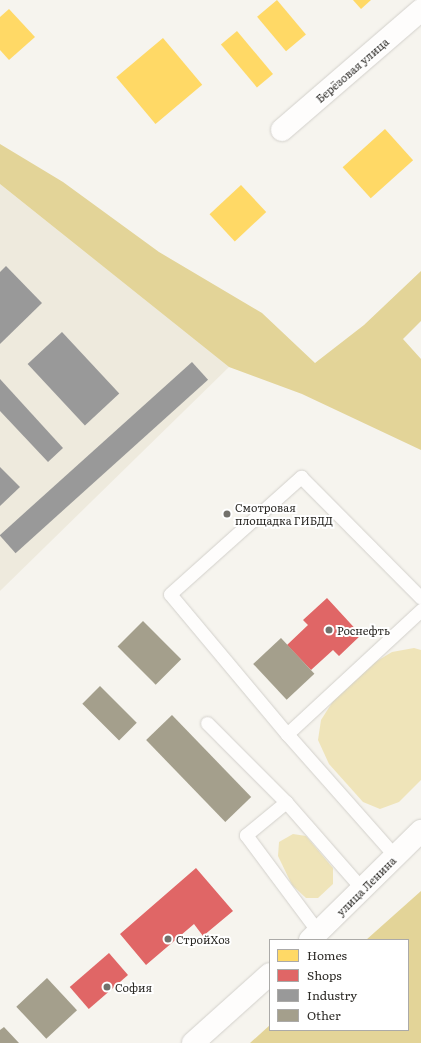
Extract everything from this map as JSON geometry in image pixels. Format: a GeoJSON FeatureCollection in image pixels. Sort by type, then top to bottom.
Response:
{"type":"FeatureCollection","features":[{"type":"Feature","properties":{"kind":"main road","name":"Берёзовая улица"},"geometry":{"type":"LineString","coordinates":[[282,130],[421,10]]}},
{"type":"Feature","properties":{"kind":"main road","name":"улица Ленина"},"geometry":{"type":"LineString","coordinates":[[314,936],[363,890],[421,831]]}},
{"type":"Feature","properties":{"kind":"main road"},"geometry":{"type":"LineString","coordinates":[[193,1043],[269,975]]}},
{"type":"Feature","properties":{"kind":"lane"},"geometry":{"type":"LineString","coordinates":[[395,856],[287,734],[170,594],[301,477],[421,598]]}},
{"type":"Feature","properties":{"kind":"lane"},"geometry":{"type":"LineString","coordinates":[[287,734],[421,610]]}},
{"type":"Feature","properties":{"kind":"lane"},"geometry":{"type":"LineString","coordinates":[[207,724],[286,802],[363,890]]}},
{"type":"Feature","properties":{"kind":"lane"},"geometry":{"type":"LineString","coordinates":[[286,802],[246,835],[314,936]]}},
{"type":"Feature","properties":{"kind":"shaded area"},"geometry":{"type":"Polygon","coordinates":[[[0,144],[63,182],[159,252],[262,313],[315,363],[364,325],[421,271],[421,321],[403,339],[421,359],[421,450],[302,394],[229,367],[0,184],[0,144]]]}},
{"type":"Feature","properties":{"kind":"shaded area"},"geometry":{"type":"Polygon","coordinates":[[[0,184],[229,367],[0,591],[0,184]]]}},
{"type":"Feature","properties":{"kind":"shaded area"},"geometry":{"type":"Polygon","coordinates":[[[414,648],[421,650],[421,780],[399,802],[380,809],[363,802],[329,764],[318,740],[321,720],[335,698],[362,670],[392,652],[414,648]]]}},
{"type":"Feature","properties":{"kind":"shaded area"},"geometry":{"type":"Polygon","coordinates":[[[293,834],[306,836],[333,868],[333,884],[318,898],[306,898],[292,885],[278,856],[279,842],[293,834]]]}},
{"type":"Feature","properties":{"kind":"shaded area"},"geometry":{"type":"Polygon","coordinates":[[[421,891],[421,1043],[250,1043],[269,1026],[269,1031],[409,1031],[409,939],[367,939],[421,891]]]}},
{"type":"Feature","properties":{"kind":"building: Homes"},"geometry":{"type":"Polygon","coordinates":[[[277,0],[306,34],[286,51],[257,17],[277,0]]]}},
{"type":"Feature","properties":{"kind":"building: Homes"},"geometry":{"type":"Polygon","coordinates":[[[353,0],[371,0],[361,9],[353,0]]]}},
{"type":"Feature","properties":{"kind":"building: Homes"},"geometry":{"type":"Polygon","coordinates":[[[9,9],[35,37],[9,60],[0,50],[0,17],[9,9]]]}},
{"type":"Feature","properties":{"kind":"building: Homes"},"geometry":{"type":"Polygon","coordinates":[[[237,31],[273,74],[257,87],[221,44],[237,31]]]}},
{"type":"Feature","properties":{"kind":"building: Homes"},"geometry":{"type":"Polygon","coordinates":[[[163,38],[202,85],[155,124],[116,77],[163,38]]]}},
{"type":"Feature","properties":{"kind":"building: Homes"},"geometry":{"type":"Polygon","coordinates":[[[385,129],[413,160],[371,198],[343,167],[385,129]]]}},
{"type":"Feature","properties":{"kind":"building: Homes"},"geometry":{"type":"Polygon","coordinates":[[[241,185],[266,212],[235,241],[210,214],[241,185]]]}},
{"type":"Feature","properties":{"kind":"building: Shops"},"geometry":{"type":"Polygon","coordinates":[[[327,598],[361,635],[339,656],[333,650],[311,670],[287,645],[308,625],[303,620],[327,598]]]}},
{"type":"Feature","properties":{"kind":"building: Shops"},"geometry":{"type":"Polygon","coordinates":[[[196,868],[233,911],[203,936],[194,924],[146,965],[120,934],[196,868]]]}},
{"type":"Feature","properties":{"kind":"building: Shops"},"geometry":{"type":"Polygon","coordinates":[[[109,953],[128,975],[89,1009],[70,987],[109,953]]]}},
{"type":"Feature","properties":{"kind":"building: Industry"},"geometry":{"type":"Polygon","coordinates":[[[6,266],[42,303],[0,344],[0,272],[6,266]]]}},
{"type":"Feature","properties":{"kind":"building: Industry"},"geometry":{"type":"Polygon","coordinates":[[[62,332],[119,393],[85,425],[28,364],[62,332]]]}},
{"type":"Feature","properties":{"kind":"building: Industry"},"geometry":{"type":"Polygon","coordinates":[[[192,362],[208,380],[16,553],[0,535],[192,362]]]}},
{"type":"Feature","properties":{"kind":"building: Industry"},"geometry":{"type":"Polygon","coordinates":[[[0,379],[63,448],[48,462],[0,411],[0,379]]]}},
{"type":"Feature","properties":{"kind":"building: Industry"},"geometry":{"type":"Polygon","coordinates":[[[0,467],[20,487],[0,506],[0,467]]]}},
{"type":"Feature","properties":{"kind":"building: Other"},"geometry":{"type":"Polygon","coordinates":[[[143,621],[181,659],[156,685],[118,646],[143,621]]]}},
{"type":"Feature","properties":{"kind":"building: Other"},"geometry":{"type":"Polygon","coordinates":[[[281,638],[314,674],[287,700],[253,664],[281,638]]]}},
{"type":"Feature","properties":{"kind":"building: Other"},"geometry":{"type":"Polygon","coordinates":[[[100,686],[137,723],[119,740],[82,704],[100,686]]]}},
{"type":"Feature","properties":{"kind":"building: Other"},"geometry":{"type":"Polygon","coordinates":[[[172,715],[251,797],[225,822],[146,740],[172,715]]]}},
{"type":"Feature","properties":{"kind":"building: Other"},"geometry":{"type":"Polygon","coordinates":[[[47,978],[77,1010],[46,1039],[16,1007],[47,978]]]}},
{"type":"Feature","properties":{"kind":"building: Other"},"geometry":{"type":"Polygon","coordinates":[[[4,1027],[19,1043],[0,1043],[0,1030],[4,1027]]]}},
{"type":"Feature","properties":{"kind":"place","name":"Смотровая площадка ГИБДД"},"geometry":{"type":"Point","coordinates":[227,514]}},
{"type":"Feature","properties":{"kind":"place","name":"Роснефть"},"geometry":{"type":"Point","coordinates":[329,630]}},
{"type":"Feature","properties":{"kind":"place","name":"СтройХоз"},"geometry":{"type":"Point","coordinates":[168,939]}},
{"type":"Feature","properties":{"kind":"place","name":"София"},"geometry":{"type":"Point","coordinates":[107,987]}}]}
